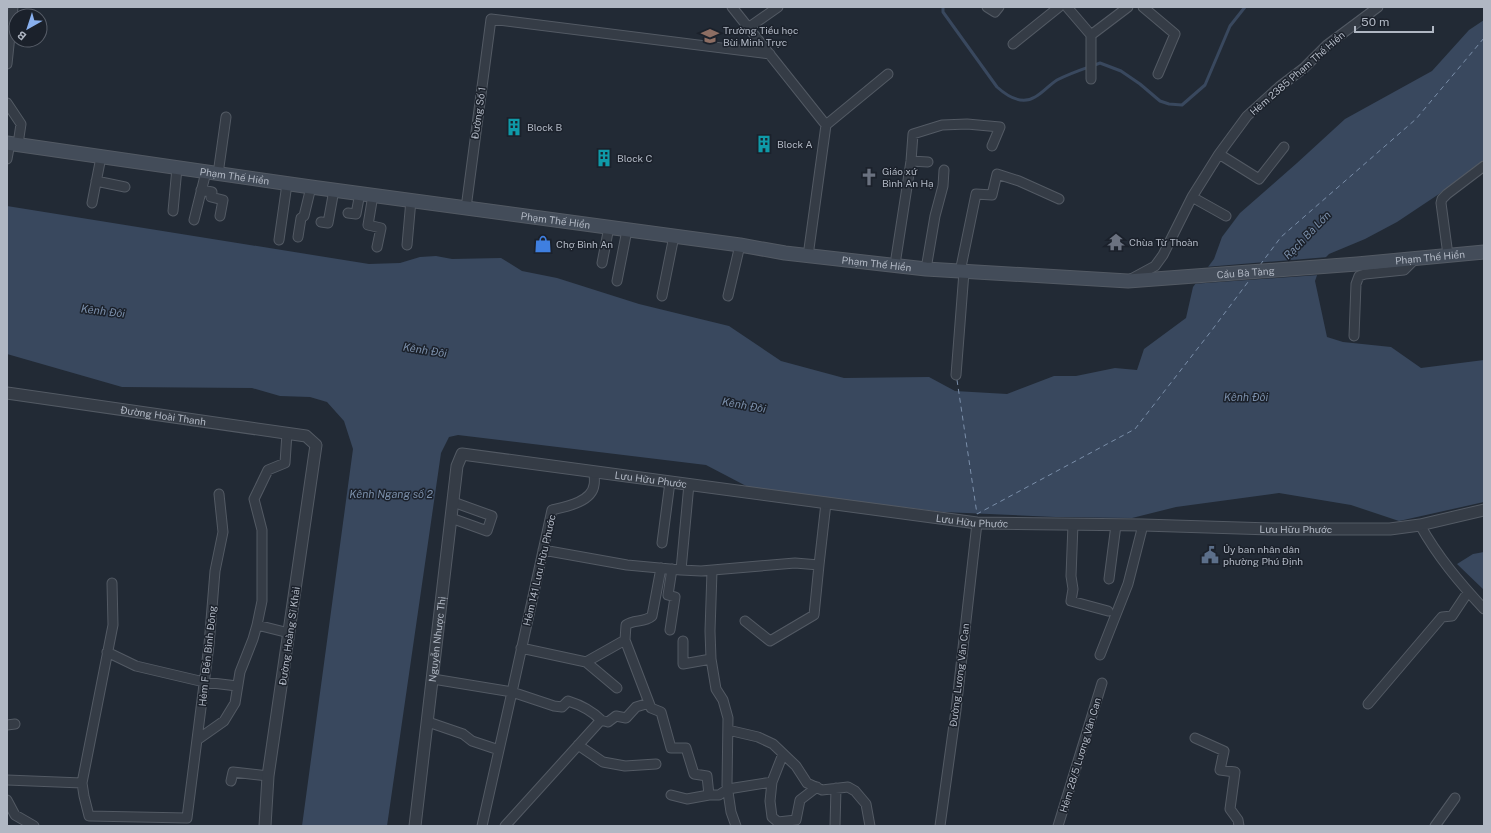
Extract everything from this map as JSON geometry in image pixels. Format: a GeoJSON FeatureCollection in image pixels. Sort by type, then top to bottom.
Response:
{"type":"FeatureCollection","features":[{"type":"Feature","properties":{"kind":"main road","name":"Phạm Thế Hiển"},"geometry":{"type":"LineString","coordinates":[[12,143],[287,184],[740,245],[808,256],[962,272],[1128,281]]}},
{"type":"Feature","properties":{"kind":"main road","name":"Phạm Thế Hiển"},"geometry":{"type":"LineString","coordinates":[[1376,262],[1484,252]]}},
{"type":"Feature","properties":{"kind":"main road","name":"Cầu Bà Tàng"},"geometry":{"type":"LineString","coordinates":[[1128,281],[1376,262]]}},
{"type":"Feature","properties":{"kind":"street"},"geometry":{"type":"LineString","coordinates":[[7,64],[13,7]]}},
{"type":"Feature","properties":{"kind":"street"},"geometry":{"type":"LineString","coordinates":[[732,7],[826,125]]}},
{"type":"Feature","properties":{"kind":"street"},"geometry":{"type":"LineString","coordinates":[[748,28],[778,7]]}},
{"type":"Feature","properties":{"kind":"street"},"geometry":{"type":"LineString","coordinates":[[987,7],[995,12],[999,7]]}},
{"type":"Feature","properties":{"kind":"street"},"geometry":{"type":"LineString","coordinates":[[1013,44],[1059,7]]}},
{"type":"Feature","properties":{"kind":"street"},"geometry":{"type":"LineString","coordinates":[[1067,7],[1091,35],[1091,79]]}},
{"type":"Feature","properties":{"kind":"street"},"geometry":{"type":"LineString","coordinates":[[1091,35],[1128,7]]}},
{"type":"Feature","properties":{"kind":"street"},"geometry":{"type":"LineString","coordinates":[[1143,7],[1175,34],[1158,74]]}},
{"type":"Feature","properties":{"kind":"street","name":"Hẻm 2385 Phạm Thế Hiển"},"geometry":{"type":"LineString","coordinates":[[1128,281],[1155,266],[1163,255],[1192,197],[1219,154],[1247,116],[1279,87],[1304,68],[1327,45],[1378,7]]}},
{"type":"Feature","properties":{"kind":"street","name":"Đường Số 1"},"geometry":{"type":"LineString","coordinates":[[466,208],[491,19],[770,54]]}},
{"type":"Feature","properties":{"kind":"street"},"geometry":{"type":"LineString","coordinates":[[808,256],[826,125],[888,74]]}},
{"type":"Feature","properties":{"kind":"street"},"geometry":{"type":"LineString","coordinates":[[7,103],[21,124],[7,158]]}},
{"type":"Feature","properties":{"kind":"street"},"geometry":{"type":"LineString","coordinates":[[194,220],[201,190],[212,173],[226,117]]}},
{"type":"Feature","properties":{"kind":"street"},"geometry":{"type":"LineString","coordinates":[[896,266],[911,161],[913,134],[942,125],[968,124],[1000,127],[992,146]]}},
{"type":"Feature","properties":{"kind":"street"},"geometry":{"type":"LineString","coordinates":[[1219,154],[1259,179],[1284,147]]}},
{"type":"Feature","properties":{"kind":"street"},"geometry":{"type":"LineString","coordinates":[[92,203],[101,156]]}},
{"type":"Feature","properties":{"kind":"street"},"geometry":{"type":"LineString","coordinates":[[911,161],[928,162]]}},
{"type":"Feature","properties":{"kind":"street"},"geometry":{"type":"LineString","coordinates":[[1448,255],[1440,203],[1446,194],[1484,166]]}},
{"type":"Feature","properties":{"kind":"street"},"geometry":{"type":"LineString","coordinates":[[173,211],[177,168]]}},
{"type":"Feature","properties":{"kind":"street"},"geometry":{"type":"LineString","coordinates":[[926,269],[944,170]]}},
{"type":"Feature","properties":{"kind":"street"},"geometry":{"type":"LineString","coordinates":[[956,375],[962,272],[976,194],[992,195],[997,174],[1019,181],[1059,199]]}},
{"type":"Feature","properties":{"kind":"street"},"geometry":{"type":"LineString","coordinates":[[96,181],[125,187]]}},
{"type":"Feature","properties":{"kind":"street"},"geometry":{"type":"LineString","coordinates":[[278,240],[287,184]]}},
{"type":"Feature","properties":{"kind":"street"},"geometry":{"type":"LineString","coordinates":[[298,237],[301,218],[304,216],[311,187]]}},
{"type":"Feature","properties":{"kind":"street"},"geometry":{"type":"LineString","coordinates":[[201,190],[212,192],[211,197],[223,200],[220,216]]}},
{"type":"Feature","properties":{"kind":"street"},"geometry":{"type":"LineString","coordinates":[[321,222],[328,223],[334,190]]}},
{"type":"Feature","properties":{"kind":"street"},"geometry":{"type":"LineString","coordinates":[[348,213],[356,214],[366,194]]}},
{"type":"Feature","properties":{"kind":"street"},"geometry":{"type":"LineString","coordinates":[[366,194],[368,225],[381,228],[377,247]]}},
{"type":"Feature","properties":{"kind":"street"},"geometry":{"type":"LineString","coordinates":[[1192,197],[1226,216]]}},
{"type":"Feature","properties":{"kind":"street"},"geometry":{"type":"LineString","coordinates":[[407,245],[411,200]]}},
{"type":"Feature","properties":{"kind":"street"},"geometry":{"type":"LineString","coordinates":[[602,263],[609,227]]}},
{"type":"Feature","properties":{"kind":"street"},"geometry":{"type":"LineString","coordinates":[[617,281],[627,230]]}},
{"type":"Feature","properties":{"kind":"street"},"geometry":{"type":"LineString","coordinates":[[662,296],[674,236]]}},
{"type":"Feature","properties":{"kind":"street"},"geometry":{"type":"LineString","coordinates":[[728,296],[740,245]]}},
{"type":"Feature","properties":{"kind":"street"},"geometry":{"type":"LineString","coordinates":[[1354,336],[1356,284],[1359,276],[1404,270],[1416,258]]}},
{"type":"Feature","properties":{"kind":"street","name":"Đường Hoài Thanh"},"geometry":{"type":"LineString","coordinates":[[7,393],[306,436],[316,445]]}},
{"type":"Feature","properties":{"kind":"street"},"geometry":{"type":"LineString","coordinates":[[197,740],[224,721],[234,703],[240,672],[253,639],[262,602],[262,530],[254,499],[268,470],[285,463],[287,433]]}},
{"type":"Feature","properties":{"kind":"street","name":"Đường Hoàng Sĩ Khải"},"geometry":{"type":"LineString","coordinates":[[265,826],[268,776],[316,445]]}},
{"type":"Feature","properties":{"kind":"street","name":"Lưu Hữu Phước"},"geometry":{"type":"LineString","coordinates":[[462,454],[977,523],[1143,525],[1321,530],[1390,529],[1420,525],[1484,510]]}},
{"type":"Feature","properties":{"kind":"street","name":"Nguyễn Nhược Thị"},"geometry":{"type":"LineString","coordinates":[[415,826],[457,466],[462,454]]}},
{"type":"Feature","properties":{"kind":"street","name":"Hẻm 141 Lưu Hữu Phước"},"geometry":{"type":"LineString","coordinates":[[482,826],[552,510],[572,506],[586,498],[594,487],[594,472]]}},
{"type":"Feature","properties":{"kind":"street"},"geometry":{"type":"LineString","coordinates":[[662,543],[670,482]]}},
{"type":"Feature","properties":{"kind":"street"},"geometry":{"type":"LineString","coordinates":[[670,630],[675,597],[668,595],[677,569],[689,484]]}},
{"type":"Feature","properties":{"kind":"street","name":"Hẻm F Bến Bình Đông"},"geometry":{"type":"LineString","coordinates":[[82,783],[90,816],[187,818],[204,682],[215,571],[223,532],[219,494]]}},
{"type":"Feature","properties":{"kind":"street"},"geometry":{"type":"LineString","coordinates":[[451,518],[487,531],[492,516],[453,502]]}},
{"type":"Feature","properties":{"kind":"street"},"geometry":{"type":"LineString","coordinates":[[745,621],[770,641],[814,615],[826,503]]}},
{"type":"Feature","properties":{"kind":"street","name":"Đường Lương Văn Can"},"geometry":{"type":"LineString","coordinates":[[940,826],[956,710],[977,523]]}},
{"type":"Feature","properties":{"kind":"street"},"geometry":{"type":"LineString","coordinates":[[1073,524],[1071,576],[1073,589],[1071,601],[1108,611]]}},
{"type":"Feature","properties":{"kind":"street"},"geometry":{"type":"LineString","coordinates":[[1109,579],[1116,525]]}},
{"type":"Feature","properties":{"kind":"street"},"geometry":{"type":"LineString","coordinates":[[1100,655],[1128,584],[1143,525]]}},
{"type":"Feature","properties":{"kind":"street"},"geometry":{"type":"LineString","coordinates":[[1420,525],[1435,551],[1456,579],[1484,609]]}},
{"type":"Feature","properties":{"kind":"street"},"geometry":{"type":"LineString","coordinates":[[543,550],[627,565],[701,572],[795,563],[819,565]]}},
{"type":"Feature","properties":{"kind":"street"},"geometry":{"type":"LineString","coordinates":[[650,706],[625,640],[626,625],[630,622],[648,620],[652,616],[661,568]]}},
{"type":"Feature","properties":{"kind":"street"},"geometry":{"type":"LineString","coordinates":[[712,571],[710,631],[711,659],[716,689],[723,700],[728,718],[728,789],[731,812],[736,826]]}},
{"type":"Feature","properties":{"kind":"street"},"geometry":{"type":"LineString","coordinates":[[7,780],[82,783],[113,625],[112,583]]}},
{"type":"Feature","properties":{"kind":"street"},"geometry":{"type":"LineString","coordinates":[[1368,704],[1442,617],[1452,616],[1468,592]]}},
{"type":"Feature","properties":{"kind":"street"},"geometry":{"type":"LineString","coordinates":[[256,625],[289,633]]}},
{"type":"Feature","properties":{"kind":"street"},"geometry":{"type":"LineString","coordinates":[[586,662],[625,640]]}},
{"type":"Feature","properties":{"kind":"street"},"geometry":{"type":"LineString","coordinates":[[683,641],[683,664],[711,659]]}},
{"type":"Feature","properties":{"kind":"street"},"geometry":{"type":"LineString","coordinates":[[521,648],[586,662],[617,688]]}},
{"type":"Feature","properties":{"kind":"street"},"geometry":{"type":"LineString","coordinates":[[107,652],[136,666],[204,682],[237,686]]}},
{"type":"Feature","properties":{"kind":"street"},"geometry":{"type":"LineString","coordinates":[[433,679],[512,692],[554,706],[562,707],[568,701],[580,705],[593,712],[601,720],[608,722],[616,716],[626,718],[636,706],[650,706],[661,712],[671,748],[686,748],[694,774],[707,776],[709,795]]}},
{"type":"Feature","properties":{"kind":"street","name":"Hẻm 28/5 Lương Văn Can"},"geometry":{"type":"LineString","coordinates":[[1058,826],[1102,684]]}},
{"type":"Feature","properties":{"kind":"street"},"geometry":{"type":"LineString","coordinates":[[505,826],[601,720]]}},
{"type":"Feature","properties":{"kind":"street"},"geometry":{"type":"LineString","coordinates":[[428,722],[463,734],[472,741],[499,750]]}},
{"type":"Feature","properties":{"kind":"street"},"geometry":{"type":"LineString","coordinates":[[728,730],[758,737],[773,744],[796,766],[808,783],[822,790],[848,788],[855,791],[866,804],[870,826]]}},
{"type":"Feature","properties":{"kind":"street"},"geometry":{"type":"LineString","coordinates":[[1195,738],[1224,751],[1220,770],[1235,772],[1230,809],[1238,820],[1239,826]]}},
{"type":"Feature","properties":{"kind":"street"},"geometry":{"type":"LineString","coordinates":[[578,745],[603,762],[625,766],[656,764]]}},
{"type":"Feature","properties":{"kind":"street"},"geometry":{"type":"LineString","coordinates":[[783,754],[772,782],[770,801],[772,817],[778,824],[796,820],[800,800],[817,787]]}},
{"type":"Feature","properties":{"kind":"street"},"geometry":{"type":"LineString","coordinates":[[231,781],[233,772],[268,776]]}},
{"type":"Feature","properties":{"kind":"street"},"geometry":{"type":"LineString","coordinates":[[671,795],[686,799],[709,795],[719,795],[728,789],[772,782]]}},
{"type":"Feature","properties":{"kind":"street"},"geometry":{"type":"LineString","coordinates":[[835,826],[836,788]]}},
{"type":"Feature","properties":{"kind":"street"},"geometry":{"type":"LineString","coordinates":[[1435,826],[1455,798]]}},
{"type":"Feature","properties":{"kind":"street"},"geometry":{"type":"LineString","coordinates":[[7,800],[15,815],[34,826]]}},
{"type":"Feature","properties":{"kind":"water","name":"Kênh Đôi"},"geometry":{"type":"Polygon","coordinates":[[[1484,20],[1484,160],[1439,194],[1397,222],[1365,239],[1329,254],[1322,261],[1315,281],[1327,337],[1343,342],[1391,347],[1421,368],[1484,360],[1484,502],[1399,521],[1351,505],[1279,493],[1176,507],[1132,518],[1055,517],[943,512],[750,488],[706,465],[458,435],[449,437],[441,453],[387,826],[302,826],[353,449],[344,421],[327,402],[310,397],[280,396],[252,388],[122,387],[7,354],[7,206],[369,264],[400,263],[420,257],[436,256],[452,259],[501,258],[522,271],[557,278],[639,304],[729,326],[781,361],[844,378],[929,377],[955,391],[1007,394],[1054,376],[1076,376],[1115,368],[1137,370],[1144,349],[1186,318],[1193,287],[1214,259],[1222,237],[1240,213],[1345,119],[1432,71],[1469,30],[1484,20]]]}},
{"type":"Feature","properties":{"kind":"water"},"geometry":{"type":"Polygon","coordinates":[[[1484,552],[1484,590],[1457,564],[1473,554],[1484,552]]]}},
{"type":"Feature","properties":{"kind":"pier"},"geometry":{"type":"Polygon","coordinates":[[[1328,257],[1324,262],[1319,275],[1192,284],[1205,267],[1328,257]]]}},
{"type":"Feature","properties":{"kind":"waterway"},"geometry":{"type":"LineString","coordinates":[[943,7],[943,12],[997,87],[1010,96],[1020,100],[1030,99],[1041,93],[1057,80],[1100,63],[1121,71],[1140,84],[1160,101],[1169,104],[1182,105],[1205,85],[1230,26],[1245,7]]}},
{"type":"Feature","properties":{"kind":"ferry route"},"geometry":{"type":"LineString","coordinates":[[1260,265],[1281,237],[1416,119],[1484,38]]}},
{"type":"Feature","properties":{"kind":"ferry route"},"geometry":{"type":"LineString","coordinates":[[957,380],[977,514],[1135,429],[1251,278]]}},
{"type":"Feature","properties":{"kind":"place","name":"Trường Tiểu học Bùi Minh Trực"},"geometry":{"type":"Point","coordinates":[710,36]}},
{"type":"Feature","properties":{"kind":"place","name":"Block B"},"geometry":{"type":"Point","coordinates":[514,127]}},
{"type":"Feature","properties":{"kind":"place","name":"Block A"},"geometry":{"type":"Point","coordinates":[764,144]}},
{"type":"Feature","properties":{"kind":"place","name":"Block C"},"geometry":{"type":"Point","coordinates":[604,158]}},
{"type":"Feature","properties":{"kind":"place","name":"Giáo xứ Bình An Hạ"},"geometry":{"type":"Point","coordinates":[869,177]}},
{"type":"Feature","properties":{"kind":"place","name":"Chùa Từ Thoàn"},"geometry":{"type":"Point","coordinates":[1116,242]}},
{"type":"Feature","properties":{"kind":"place","name":"Chợ Bình An"},"geometry":{"type":"Point","coordinates":[543,244]}},
{"type":"Feature","properties":{"kind":"place","name":"Ủy ban nhân dân phường Phú Định"},"geometry":{"type":"Point","coordinates":[1210,555]}},
{"type":"Feature","properties":{"kind":"water label","name":"Rạch Bà Lớn"},"geometry":{"type":"Point","coordinates":[1307,235]}},
{"type":"Feature","properties":{"kind":"water label","name":"Kênh Ngang số 2"},"geometry":{"type":"Point","coordinates":[391,494]}}]}
